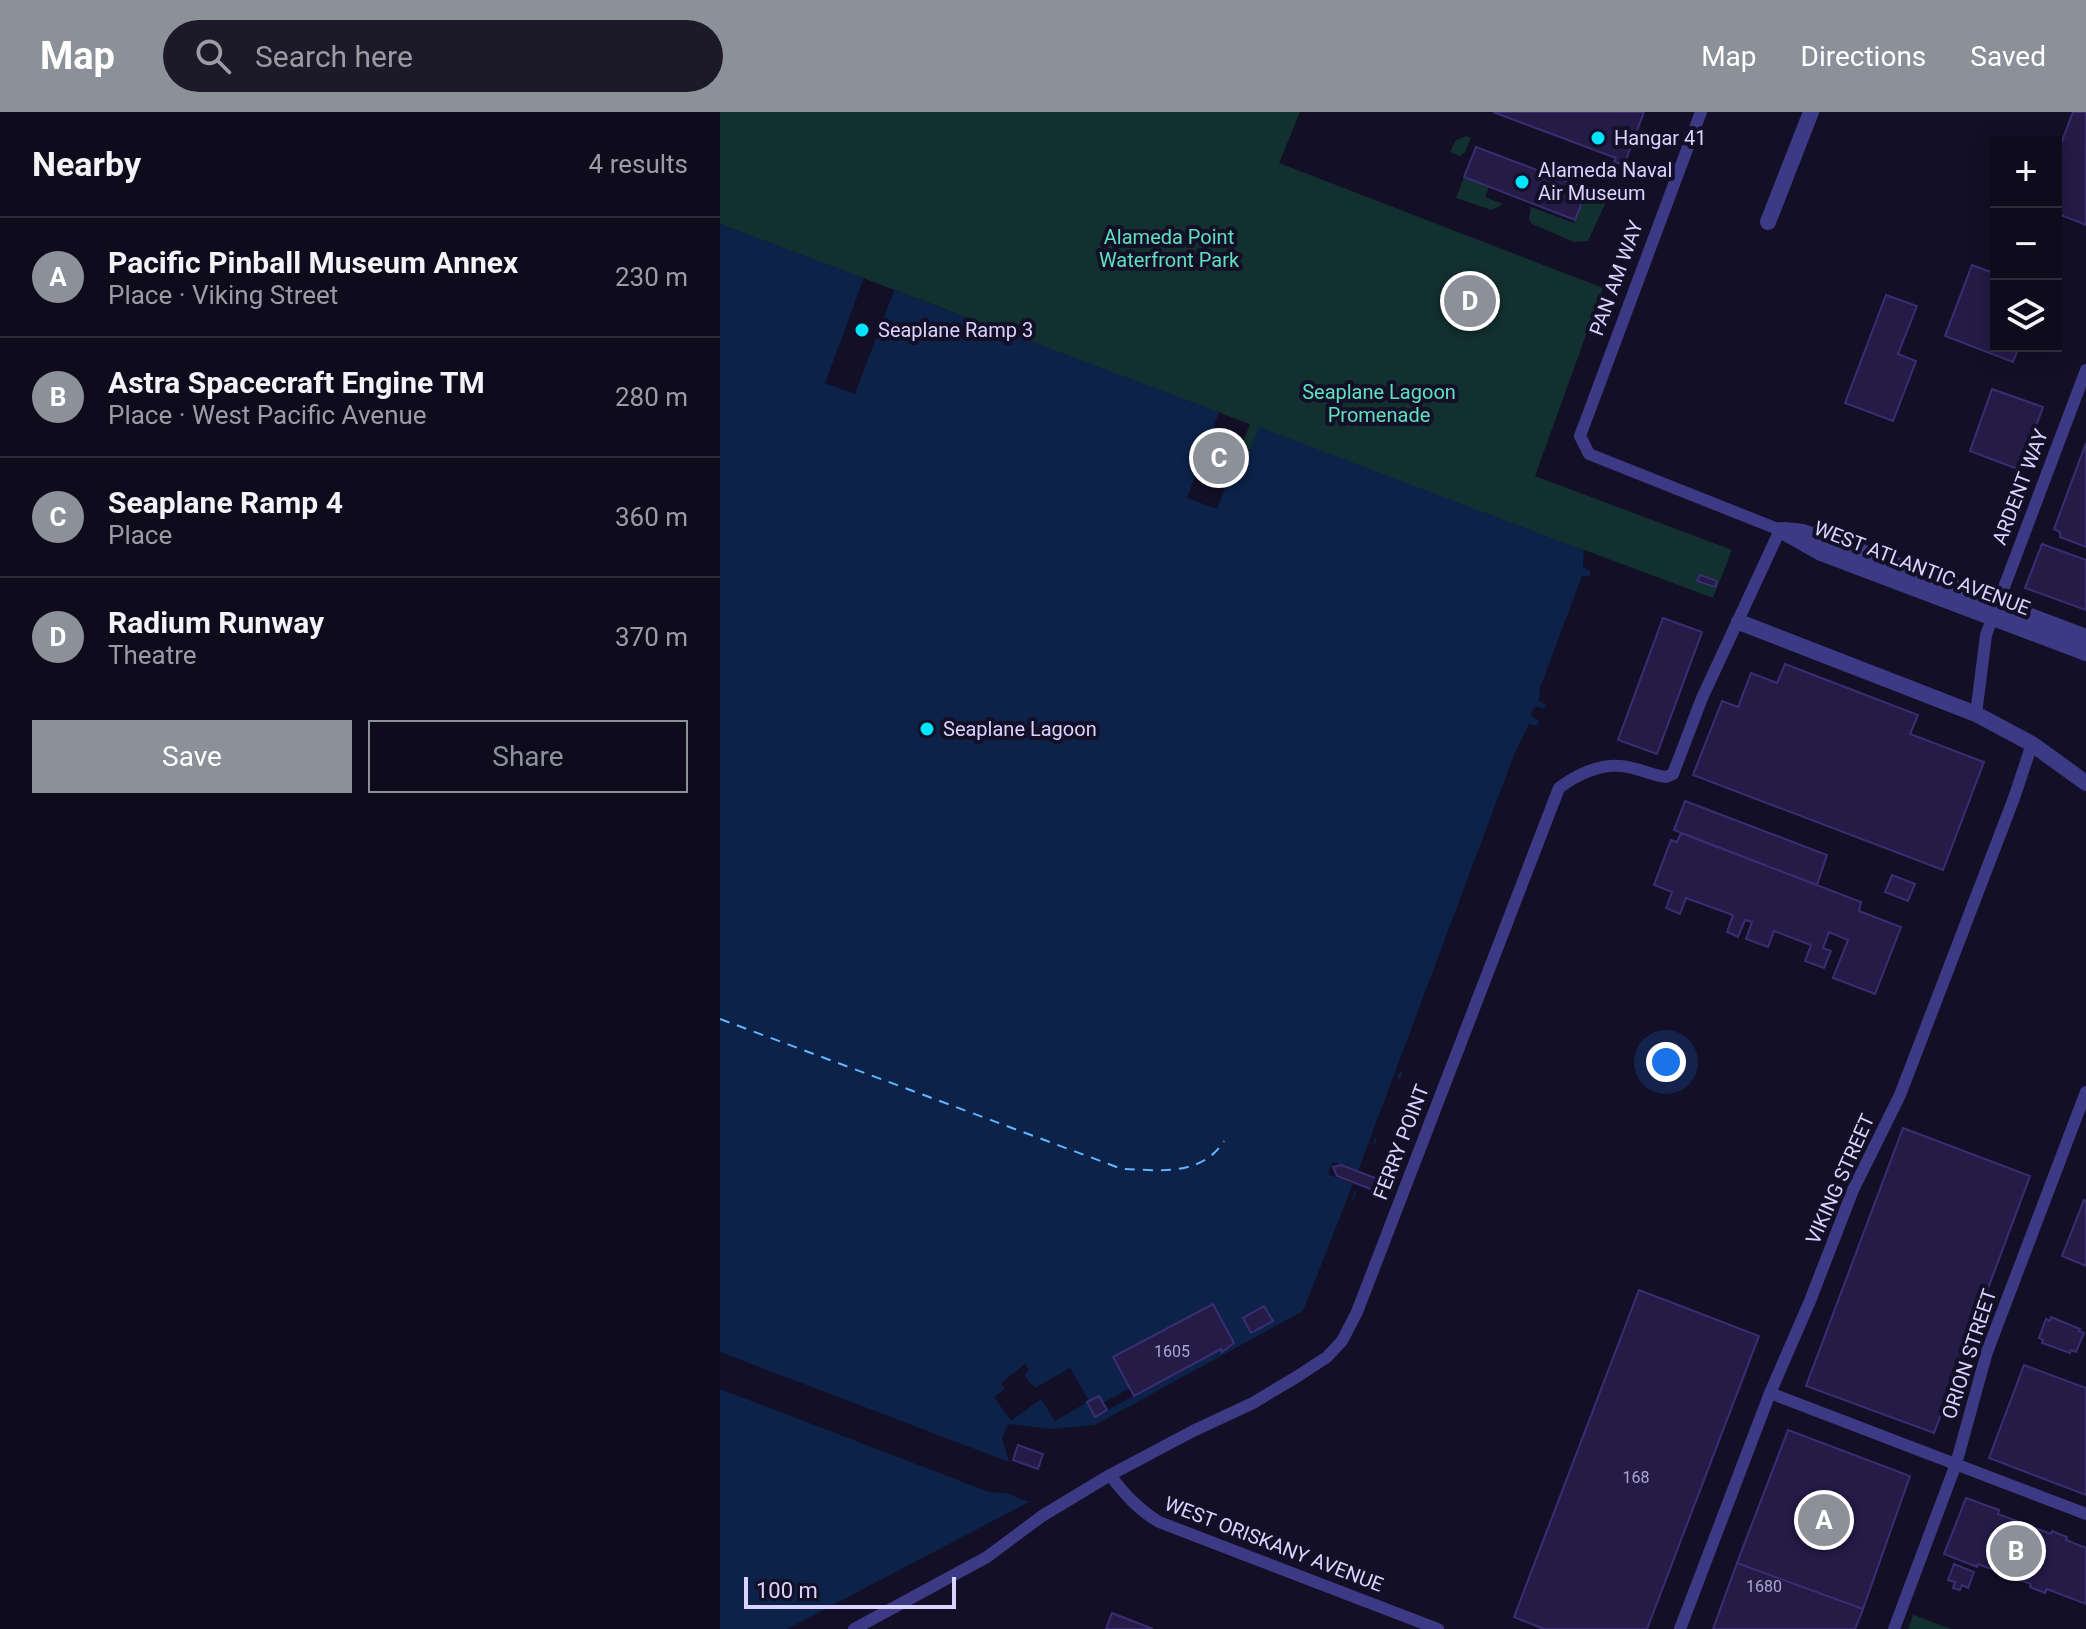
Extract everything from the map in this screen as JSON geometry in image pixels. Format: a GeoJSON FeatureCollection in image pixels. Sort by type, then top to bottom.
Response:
{"type":"FeatureCollection","features":[{"type":"Feature","properties":{"kind":"street","name":"PAN AM WAY"},"geometry":{"type":"LineString","coordinates":[[1701,112],[1580,436],[1589,454],[1780,530]]}},
{"type":"Feature","properties":{"kind":"street"},"geometry":{"type":"LineString","coordinates":[[1768,222],[1811,112]]}},
{"type":"Feature","properties":{"kind":"street","name":"ARDENT WAY"},"geometry":{"type":"LineString","coordinates":[[1976,714],[1984,642],[2086,370]]}},
{"type":"Feature","properties":{"kind":"street","name":"WEST ATLANTIC AVENUE"},"geometry":{"type":"LineString","coordinates":[[1780,530],[1821,553],[2086,637]]}},
{"type":"Feature","properties":{"kind":"street","name":"FERRY POINT"},"geometry":{"type":"LineString","coordinates":[[854,1629],[987,1557],[1042,1516],[1110,1475],[1253,1403],[1327,1357],[1342,1341],[1353,1321],[1403,1195],[1553,798],[1568,781],[1606,767],[1623,766],[1655,776],[1673,774],[1702,698],[1780,530]]}},
{"type":"Feature","properties":{"kind":"street","name":"WEST ATLANTIC AVENUE"},"geometry":{"type":"LineString","coordinates":[[1995,610],[2086,653]]}},
{"type":"Feature","properties":{"kind":"street"},"geometry":{"type":"LineString","coordinates":[[1739,622],[1976,714],[2032,744],[2086,783]]}},
{"type":"Feature","properties":{"kind":"street","name":"VIKING STREET"},"geometry":{"type":"LineString","coordinates":[[1680,1629],[1770,1393],[1853,1190],[1900,1095],[2032,744]]}},
{"type":"Feature","properties":{"kind":"street","name":"ORION STREET"},"geometry":{"type":"LineString","coordinates":[[1894,1629],[1956,1464],[1987,1352],[2086,1092]]}},
{"type":"Feature","properties":{"kind":"street"},"geometry":{"type":"LineString","coordinates":[[1770,1393],[2086,1514]]}},
{"type":"Feature","properties":{"kind":"street","name":"WEST ORISKANY AVENUE"},"geometry":{"type":"LineString","coordinates":[[1110,1475],[1127,1498],[1159,1522],[1438,1629]]}},
{"type":"Feature","properties":{"kind":"green space","name":"Alameda Point Waterfront Park"},"geometry":{"type":"Polygon","coordinates":[[[720,112],[1300,112],[1279,163],[1603,288],[1535,476],[1732,550],[1713,598],[1584,550],[1229,478],[1250,424],[1220,413],[1198,469],[1140,383],[720,224],[720,112]]]}},
{"type":"Feature","properties":{"kind":"green space"},"geometry":{"type":"Polygon","coordinates":[[[1466,136],[1471,138],[1465,152],[1460,156],[1450,152],[1456,140],[1466,136]]]}},
{"type":"Feature","properties":{"kind":"green space"},"geometry":{"type":"Polygon","coordinates":[[[1464,177],[1489,187],[1485,197],[1503,204],[1492,210],[1456,198],[1464,177]]]}},
{"type":"Feature","properties":{"kind":"green space"},"geometry":{"type":"Polygon","coordinates":[[[1587,189],[1606,202],[1588,241],[1574,242],[1532,224],[1529,219],[1531,207],[1574,223],[1587,189]]]}},
{"type":"Feature","properties":{"kind":"green space"},"geometry":{"type":"Polygon","coordinates":[[[1914,1615],[1951,1629],[1908,1629],[1914,1615]]]}},
{"type":"Feature","properties":{"kind":"water"},"geometry":{"type":"Polygon","coordinates":[[[720,224],[864,278],[853,308],[883,319],[894,290],[1219,412],[1211,436],[1241,447],[1233,468],[1242,471],[1259,427],[1591,553],[1593,566],[1546,704],[1457,932],[1460,938],[1455,936],[1452,943],[1309,1316],[1078,1439],[1014,1436],[1011,1463],[1029,1502],[787,1629],[720,1629],[720,224]]]}},
{"type":"Feature","properties":{"kind":"pier","name":"Seaplane Ramp 3"},"geometry":{"type":"Polygon","coordinates":[[[864,278],[868,280],[858,306],[880,315],[890,288],[894,290],[855,394],[825,383],[864,278]]]}},
{"type":"Feature","properties":{"kind":"pier"},"geometry":{"type":"Polygon","coordinates":[[[1219,412],[1223,414],[1215,434],[1242,444],[1217,509],[1187,498],[1219,412]]]}},
{"type":"Feature","properties":{"kind":"pier"},"geometry":{"type":"Polygon","coordinates":[[[1584,550],[1595,554],[1597,566],[1548,701],[1549,706],[1463,925],[1460,924],[1457,932],[1460,938],[1455,936],[1453,942],[1456,944],[1406,1074],[1400,1071],[1397,1079],[1404,1079],[1401,1088],[1398,1088],[1386,1128],[1382,1130],[1382,1138],[1375,1138],[1373,1145],[1378,1147],[1374,1159],[1361,1193],[1355,1191],[1352,1199],[1357,1201],[1311,1319],[1079,1443],[1047,1449],[1027,1447],[1015,1440],[1017,1449],[1011,1463],[1029,1502],[1006,1493],[989,1492],[720,1389],[720,1352],[1009,1462],[1002,1438],[1008,1424],[1052,1429],[1095,1425],[1303,1311],[1353,1184],[1328,1174],[1333,1162],[1358,1171],[1514,755],[1529,724],[1537,726],[1539,721],[1531,716],[1533,710],[1536,706],[1544,709],[1546,705],[1539,701],[1540,688],[1582,576],[1591,577],[1592,572],[1583,567],[1584,550]]]}},
{"type":"Feature","properties":{"kind":"pier"},"geometry":{"type":"Polygon","coordinates":[[[1025,1364],[1029,1370],[1024,1375],[1035,1388],[1070,1368],[1089,1401],[1055,1421],[1041,1399],[1011,1421],[994,1397],[1005,1389],[1001,1383],[1025,1364]]]}},
{"type":"Feature","properties":{"kind":"pier"},"geometry":{"type":"Polygon","coordinates":[[[1130,1388],[1134,1396],[1107,1410],[1103,1403],[1130,1388]]]}},
{"type":"Feature","properties":{"kind":"building","name":"Hangar 41"},"geometry":{"type":"Polygon","coordinates":[[[1493,112],[1644,112],[1624,165],[1614,162],[1616,158],[1493,112]]]}},
{"type":"Feature","properties":{"kind":"building"},"geometry":{"type":"Polygon","coordinates":[[[2073,112],[2086,112],[2086,225],[2062,215],[2062,141],[2073,112]]]}},
{"type":"Feature","properties":{"kind":"building","name":"Alameda Naval Air Museum"},"geometry":{"type":"Polygon","coordinates":[[[1476,147],[1587,189],[1575,220],[1464,177],[1476,147]]]}},
{"type":"Feature","properties":{"kind":"building"},"geometry":{"type":"Polygon","coordinates":[[[1972,265],[1990,272],[1990,352],[2017,352],[2013,362],[1945,336],[1972,265]]]}},
{"type":"Feature","properties":{"kind":"building"},"geometry":{"type":"Polygon","coordinates":[[[1886,295],[1917,306],[1898,354],[1916,361],[1893,421],[1845,403],[1886,295]]]}},
{"type":"Feature","properties":{"kind":"building"},"geometry":{"type":"Polygon","coordinates":[[[1992,389],[2043,407],[2020,470],[1970,451],[1992,389]]]}},
{"type":"Feature","properties":{"kind":"building"},"geometry":{"type":"Polygon","coordinates":[[[2086,443],[2086,547],[2060,537],[2060,532],[2054,529],[2086,443]]]}},
{"type":"Feature","properties":{"kind":"building"},"geometry":{"type":"Polygon","coordinates":[[[2042,544],[2086,560],[2086,610],[2025,588],[2042,544]]]}},
{"type":"Feature","properties":{"kind":"building"},"geometry":{"type":"Polygon","coordinates":[[[1700,575],[1717,581],[1715,587],[1697,581],[1700,575]]]}},
{"type":"Feature","properties":{"kind":"building"},"geometry":{"type":"Polygon","coordinates":[[[1663,618],[1702,632],[1657,754],[1618,740],[1663,618]]]}},
{"type":"Feature","properties":{"kind":"building"},"geometry":{"type":"Polygon","coordinates":[[[1785,664],[1918,715],[1910,734],[1984,762],[1943,870],[1693,775],[1722,701],[1738,707],[1751,673],[1777,683],[1785,664]]]}},
{"type":"Feature","properties":{"kind":"building"},"geometry":{"type":"Polygon","coordinates":[[[1685,801],[1827,855],[1817,885],[1674,830],[1685,801]]]}},
{"type":"Feature","properties":{"kind":"building"},"geometry":{"type":"Polygon","coordinates":[[[1681,833],[1861,902],[1859,911],[1901,927],[1875,994],[1833,978],[1848,940],[1829,932],[1823,948],[1831,951],[1824,968],[1805,961],[1811,945],[1774,931],[1768,947],[1746,939],[1752,922],[1745,920],[1738,937],[1727,932],[1733,915],[1686,898],[1680,914],[1666,908],[1672,892],[1654,885],[1671,840],[1677,842],[1681,833]]]}},
{"type":"Feature","properties":{"kind":"building"},"geometry":{"type":"Polygon","coordinates":[[[1892,875],[1915,884],[1908,901],[1885,892],[1892,875]]]}},
{"type":"Feature","properties":{"kind":"building"},"geometry":{"type":"Polygon","coordinates":[[[1903,1128],[2030,1176],[1934,1433],[1806,1386],[1903,1128]]]}},
{"type":"Feature","properties":{"kind":"building"},"geometry":{"type":"Polygon","coordinates":[[[1341,1165],[1383,1181],[1388,1189],[1378,1192],[1337,1176],[1333,1167],[1341,1165]]]}},
{"type":"Feature","properties":{"kind":"building"},"geometry":{"type":"Polygon","coordinates":[[[2086,1201],[2086,1266],[2062,1256],[2086,1201]]]}},
{"type":"Feature","properties":{"kind":"building"},"geometry":{"type":"Polygon","coordinates":[[[1639,1290],[1759,1336],[1647,1629],[1544,1629],[1514,1617],[1639,1290]]]}},
{"type":"Feature","properties":{"kind":"building"},"geometry":{"type":"Polygon","coordinates":[[[1213,1304],[1234,1343],[1134,1396],[1113,1357],[1213,1304]]]}},
{"type":"Feature","properties":{"kind":"building"},"geometry":{"type":"Polygon","coordinates":[[[1264,1306],[1273,1321],[1251,1333],[1243,1318],[1264,1306]]]}},
{"type":"Feature","properties":{"kind":"building"},"geometry":{"type":"Polygon","coordinates":[[[2051,1317],[2084,1333],[2076,1352],[2071,1350],[2070,1353],[2042,1343],[2043,1340],[2039,1338],[2046,1319],[2050,1321],[2051,1317]]]}},
{"type":"Feature","properties":{"kind":"building"},"geometry":{"type":"Polygon","coordinates":[[[2024,1365],[2086,1388],[2086,1495],[1989,1458],[2024,1365]]]}},
{"type":"Feature","properties":{"kind":"building"},"geometry":{"type":"Polygon","coordinates":[[[1099,1396],[1107,1410],[1095,1417],[1087,1402],[1099,1396]]]}},
{"type":"Feature","properties":{"kind":"building"},"geometry":{"type":"Polygon","coordinates":[[[1788,1430],[1910,1476],[1863,1609],[1737,1563],[1788,1430]]]}},
{"type":"Feature","properties":{"kind":"building"},"geometry":{"type":"Polygon","coordinates":[[[1018,1445],[1043,1454],[1038,1469],[1013,1460],[1018,1445]]]}},
{"type":"Feature","properties":{"kind":"building"},"geometry":{"type":"Polygon","coordinates":[[[1966,1498],[1999,1510],[1998,1514],[2067,1537],[2066,1540],[2086,1548],[2086,1604],[2047,1589],[2045,1593],[2030,1587],[2031,1584],[1944,1554],[1966,1498]]]}},
{"type":"Feature","properties":{"kind":"building"},"geometry":{"type":"Polygon","coordinates":[[[1737,1563],[1863,1609],[1855,1629],[1713,1629],[1737,1563]]]}},
{"type":"Feature","properties":{"kind":"building"},"geometry":{"type":"Polygon","coordinates":[[[1954,1564],[1974,1572],[1968,1588],[1962,1585],[1960,1590],[1953,1588],[1955,1582],[1948,1580],[1954,1564]]]}},
{"type":"Feature","properties":{"kind":"building"},"geometry":{"type":"Polygon","coordinates":[[[1112,1613],[1153,1629],[1106,1629],[1112,1613]]]}},
{"type":"Feature","properties":{"kind":"ferry route"},"geometry":{"type":"LineString","coordinates":[[720,1019],[1122,1169],[1164,1170],[1191,1166],[1215,1153],[1224,1141]]}},
{"type":"Feature","properties":{"kind":"place","name":"Hangar 41"},"geometry":{"type":"Point","coordinates":[1598,138]}},
{"type":"Feature","properties":{"kind":"place","name":"Alameda Naval Air Museum"},"geometry":{"type":"Point","coordinates":[1522,182]}},
{"type":"Feature","properties":{"kind":"place","name":"Radium Runway"},"geometry":{"type":"Point","coordinates":[1470,301]}},
{"type":"Feature","properties":{"kind":"place","name":"Seaplane Ramp 3"},"geometry":{"type":"Point","coordinates":[862,330]}},
{"type":"Feature","properties":{"kind":"place","name":"Seaplane Ramp 4"},"geometry":{"type":"Point","coordinates":[1219,458]}},
{"type":"Feature","properties":{"kind":"place","name":"Seaplane Lagoon"},"geometry":{"type":"Point","coordinates":[927,729]}},
{"type":"Feature","properties":{"kind":"place","name":"Pacific Pinball Museum Annex"},"geometry":{"type":"Point","coordinates":[1824,1520]}},
{"type":"Feature","properties":{"kind":"place","name":"Astra Spacecraft Engine TM"},"geometry":{"type":"Point","coordinates":[2016,1551]}},
{"type":"Feature","properties":{"kind":"park label","name":"Seaplane Lagoon Promenade"},"geometry":{"type":"Point","coordinates":[1379,404]}}]}
